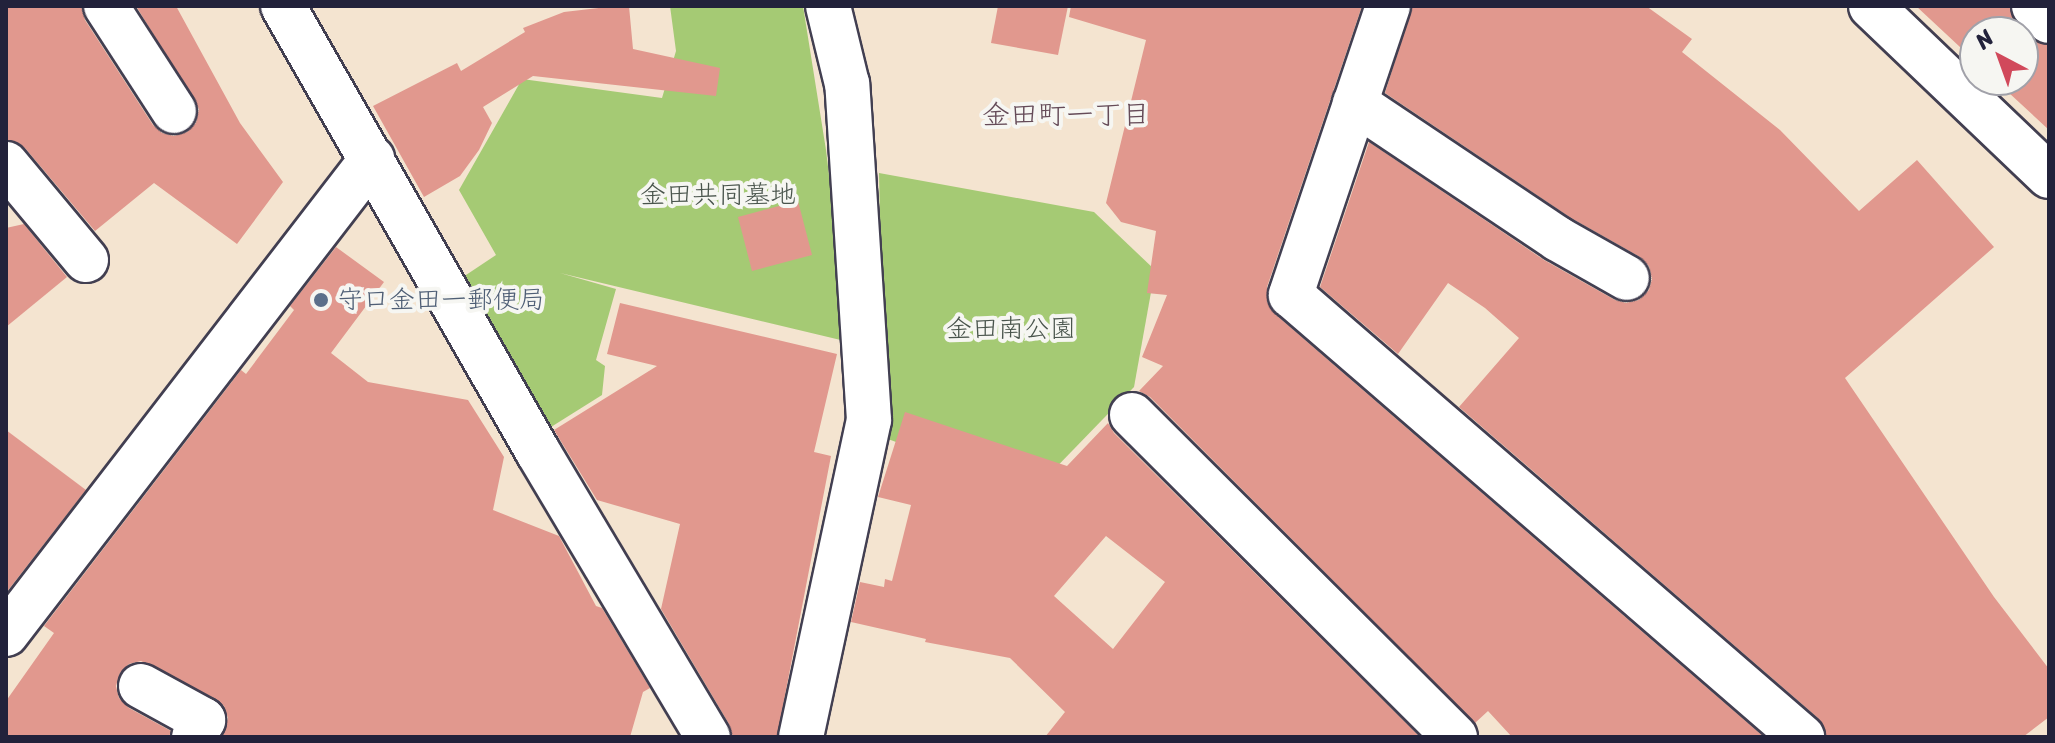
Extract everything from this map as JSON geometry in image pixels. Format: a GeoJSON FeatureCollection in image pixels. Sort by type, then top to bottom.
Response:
{"type":"FeatureCollection","features":[{"type":"Feature","properties":{"kind":"street"},"geometry":{"type":"LineString","coordinates":[[106,6],[174,111]]}},
{"type":"Feature","properties":{"kind":"street"},"geometry":{"type":"LineString","coordinates":[[283,6],[538,452],[708,737]]}},
{"type":"Feature","properties":{"kind":"street"},"geometry":{"type":"LineString","coordinates":[[801,737],[869,420],[847,84],[828,6]]}},
{"type":"Feature","properties":{"kind":"street"},"geometry":{"type":"LineString","coordinates":[[1388,6],[1291,295],[1802,737]]}},
{"type":"Feature","properties":{"kind":"street"},"geometry":{"type":"LineString","coordinates":[[1871,6],[2049,176]]}},
{"type":"Feature","properties":{"kind":"street"},"geometry":{"type":"LineString","coordinates":[[2034,6],[2049,21]]}},
{"type":"Feature","properties":{"kind":"street"},"geometry":{"type":"LineString","coordinates":[[1355,103],[1558,239],[1627,278]]}},
{"type":"Feature","properties":{"kind":"street"},"geometry":{"type":"LineString","coordinates":[[8,627],[372,159]]}},
{"type":"Feature","properties":{"kind":"street"},"geometry":{"type":"LineString","coordinates":[[13,188],[86,260]]}},
{"type":"Feature","properties":{"kind":"street"},"geometry":{"type":"LineString","coordinates":[[1132,415],[1455,737]]}},
{"type":"Feature","properties":{"kind":"street"},"geometry":{"type":"LineString","coordinates":[[141,686],[203,720],[194,737]]}},
{"type":"Feature","properties":{"kind":"green space","name":"金田共同墓地"},"geometry":{"type":"Polygon","coordinates":[[[670,6],[803,6],[826,150],[849,342],[560,273],[616,289],[596,360],[605,366],[602,395],[551,427],[463,277],[496,255],[459,190],[522,79],[662,98],[676,51],[670,6]]]}},
{"type":"Feature","properties":{"kind":"green space","name":"金田南公園"},"geometry":{"type":"Polygon","coordinates":[[[879,173],[1094,212],[1155,270],[1134,387],[1041,483],[1019,486],[885,438],[879,173]]]}},
{"type":"Feature","properties":{"kind":"building"},"geometry":{"type":"Polygon","coordinates":[[[6,6],[81,6],[85,20],[153,125],[162,133],[174,136],[187,132],[196,123],[199,109],[136,6],[176,6],[240,123],[283,182],[237,244],[154,183],[95,231],[25,148],[6,140],[6,6]]]}},
{"type":"Feature","properties":{"kind":"building"},"geometry":{"type":"Polygon","coordinates":[[[629,6],[633,49],[720,68],[716,96],[533,76],[483,107],[492,123],[479,150],[460,176],[424,197],[373,106],[457,63],[461,71],[525,32],[523,28],[564,12],[629,6]]]}},
{"type":"Feature","properties":{"kind":"building"},"geometry":{"type":"Polygon","coordinates":[[[998,6],[1068,6],[1058,55],[991,43],[998,6]]]}},
{"type":"Feature","properties":{"kind":"building"},"geometry":{"type":"Polygon","coordinates":[[[1071,6],[1362,6],[1267,287],[1267,302],[1275,314],[1764,737],[1512,737],[1488,711],[1475,723],[1150,397],[1139,391],[1163,366],[1142,357],[1167,295],[1147,293],[1156,231],[1121,222],[1106,203],[1146,40],[1069,17],[1071,6]]]}},
{"type":"Feature","properties":{"kind":"building"},"geometry":{"type":"Polygon","coordinates":[[[1412,6],[1646,6],[1692,39],[1682,52],[1780,130],[1859,211],[1917,160],[1994,247],[1845,378],[1994,597],[2049,669],[2049,717],[2023,737],[1826,737],[1818,718],[1459,407],[1519,338],[1485,308],[1448,283],[1398,354],[1320,287],[1369,142],[1544,260],[1615,300],[1626,303],[1639,300],[1649,290],[1652,279],[1649,266],[1640,257],[1571,218],[1385,93],[1412,6]]]}},
{"type":"Feature","properties":{"kind":"building"},"geometry":{"type":"Polygon","coordinates":[[[1916,6],[2010,6],[2013,16],[1959,16],[1959,46],[1916,6]]]}},
{"type":"Feature","properties":{"kind":"building"},"geometry":{"type":"Polygon","coordinates":[[[2039,41],[2049,45],[2049,130],[2012,96],[2039,96],[2039,41]]]}},
{"type":"Feature","properties":{"kind":"building"},"geometry":{"type":"Polygon","coordinates":[[[798,201],[812,255],[752,271],[738,217],[798,201]]]}},
{"type":"Feature","properties":{"kind":"building"},"geometry":{"type":"Polygon","coordinates":[[[24,224],[67,277],[6,327],[6,228],[24,224]]]}},
{"type":"Feature","properties":{"kind":"building"},"geometry":{"type":"Polygon","coordinates":[[[336,247],[384,282],[331,353],[368,382],[468,400],[504,457],[493,510],[559,536],[596,606],[602,608],[650,688],[643,692],[630,737],[222,737],[228,718],[224,706],[141,661],[129,664],[120,673],[116,686],[119,698],[129,708],[171,731],[169,737],[6,737],[6,701],[54,633],[44,626],[241,370],[246,374],[294,310],[290,306],[336,247]]]}},
{"type":"Feature","properties":{"kind":"building"},"geometry":{"type":"Polygon","coordinates":[[[620,303],[837,354],[814,452],[831,456],[777,737],[733,737],[729,724],[661,609],[680,524],[597,500],[554,430],[657,366],[607,354],[620,303]]]}},
{"type":"Feature","properties":{"kind":"building"},"geometry":{"type":"Polygon","coordinates":[[[905,412],[1067,466],[1108,423],[1114,433],[1420,737],[1045,737],[1065,712],[1010,658],[925,642],[926,639],[851,622],[860,582],[884,587],[885,579],[892,581],[911,505],[878,497],[905,412]],[[1106,536],[1054,596],[1113,649],[1165,582],[1106,536]]]}},
{"type":"Feature","properties":{"kind":"building"},"geometry":{"type":"Polygon","coordinates":[[[6,430],[86,490],[6,593],[6,430]]]}},
{"type":"Feature","properties":{"kind":"place","name":"守口金田一郵便局"},"geometry":{"type":"Point","coordinates":[321,300]}},
{"type":"Feature","properties":{"kind":"district","name":"金田町一丁目"},"geometry":{"type":"Point","coordinates":[1066,115]}}]}
